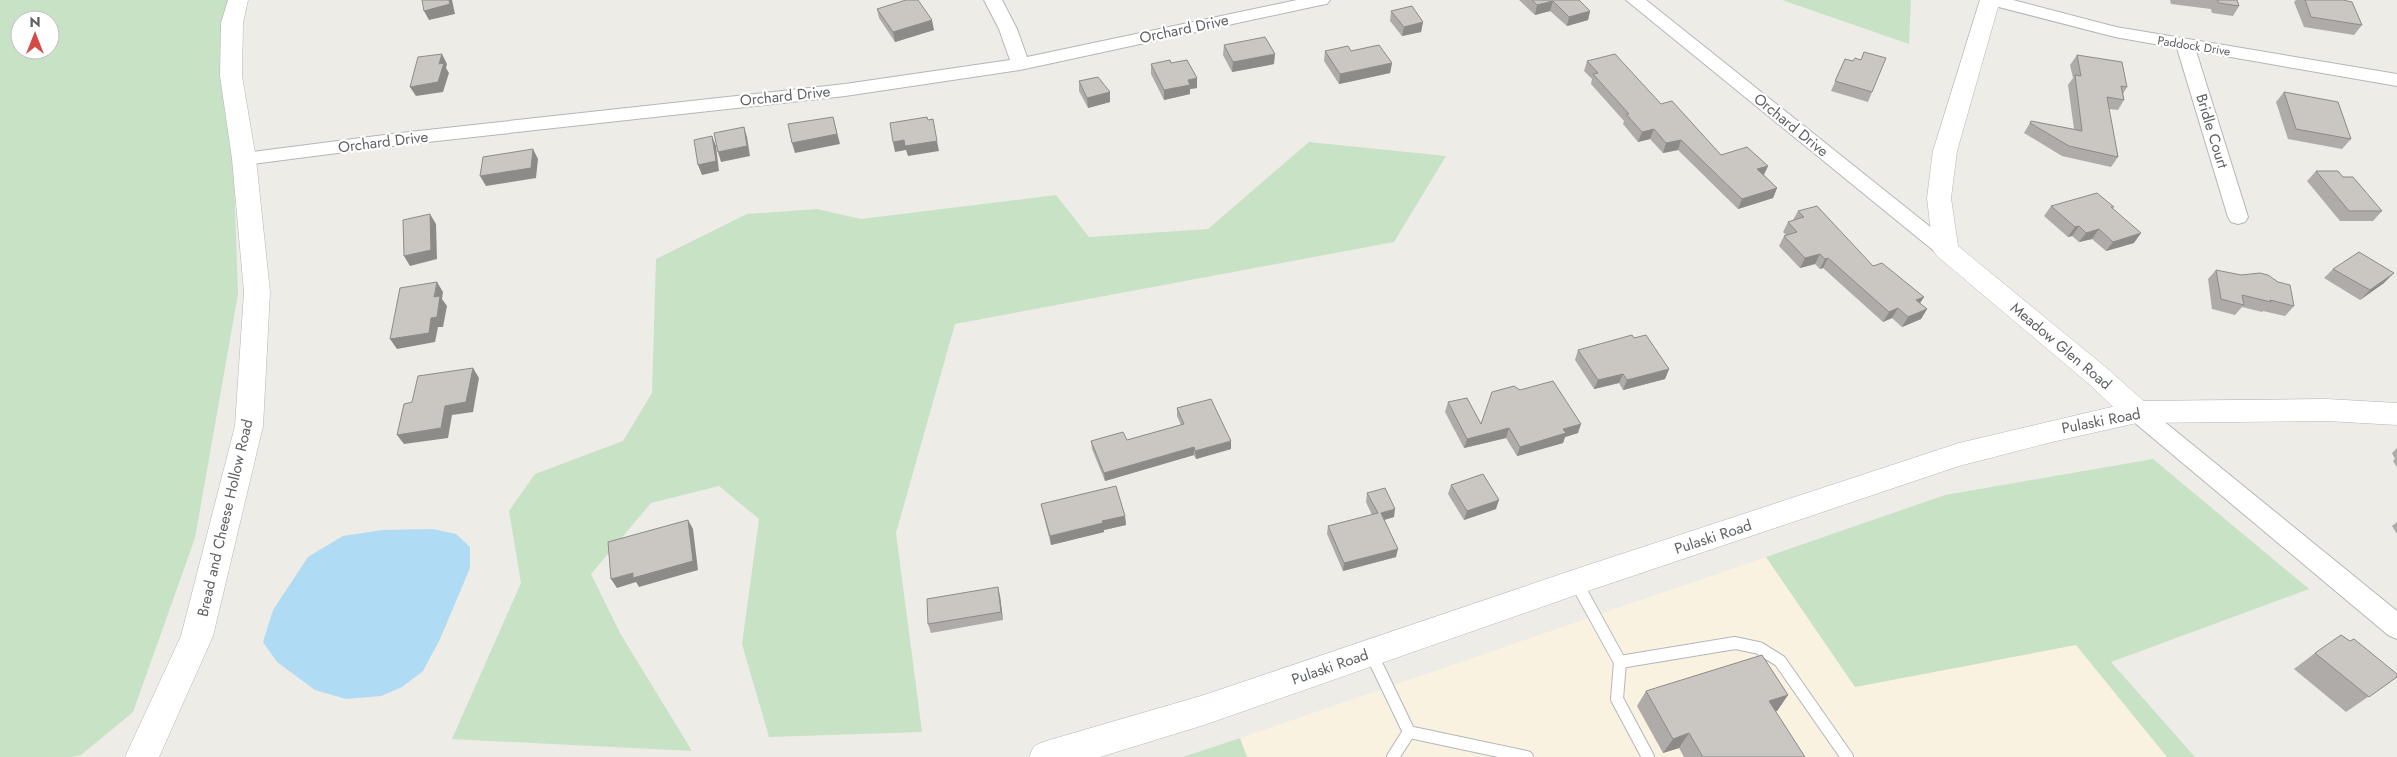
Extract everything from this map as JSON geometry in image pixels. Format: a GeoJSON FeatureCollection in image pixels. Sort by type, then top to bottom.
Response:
{"type":"FeatureCollection","features":[{"type":"Feature","properties":{"kind":"main road","name":"Bread and Cheese Hollow Road"},"geometry":{"type":"LineString","coordinates":[[142,757],[197,636],[249,426],[257,292],[244,159],[231,76],[232,22],[238,0]]}},
{"type":"Feature","properties":{"kind":"main road"},"geometry":{"type":"LineString","coordinates":[[1946,250],[1938,198],[1945,152],[1992,0]]}},
{"type":"Feature","properties":{"kind":"main road","name":"Meadow Glen Road"},"geometry":{"type":"LineString","coordinates":[[1946,250],[2099,377],[2137,412]]}},
{"type":"Feature","properties":{"kind":"main road","name":"Pulaski Road"},"geometry":{"type":"LineString","coordinates":[[1046,757],[1204,710],[1576,582],[1959,455],[2052,431],[2137,412],[2327,410],[2397,414]]}},
{"type":"Feature","properties":{"kind":"street"},"geometry":{"type":"LineString","coordinates":[[993,0],[1008,29],[1020,64]]}},
{"type":"Feature","properties":{"kind":"street","name":"Orchard Drive"},"geometry":{"type":"LineString","coordinates":[[244,159],[400,139],[845,90],[1020,64],[1321,0]]}},
{"type":"Feature","properties":{"kind":"street","name":"Orchard Drive"},"geometry":{"type":"LineString","coordinates":[[1635,0],[1946,250]]}},
{"type":"Feature","properties":{"kind":"street","name":"Paddock Drive"},"geometry":{"type":"LineString","coordinates":[[1992,0],[2115,32],[2397,80]]}},
{"type":"Feature","properties":{"kind":"street","name":"Bridle Court"},"geometry":{"type":"LineString","coordinates":[[2185,45],[2238,217]]}},
{"type":"Feature","properties":{"kind":"street","name":"Meadow Glen Road"},"geometry":{"type":"LineString","coordinates":[[2137,412],[2397,627]]}},
{"type":"Feature","properties":{"kind":"lane"},"geometry":{"type":"LineString","coordinates":[[1576,582],[1620,662],[1618,699],[1648,757]]}},
{"type":"Feature","properties":{"kind":"lane"},"geometry":{"type":"LineString","coordinates":[[1620,662],[1735,643],[1753,645],[1767,650],[1780,661],[1796,681],[1847,757]]}},
{"type":"Feature","properties":{"kind":"lane"},"geometry":{"type":"LineString","coordinates":[[1372,653],[1409,732]]}},
{"type":"Feature","properties":{"kind":"lane"},"geometry":{"type":"LineString","coordinates":[[1393,757],[1409,732]]}},
{"type":"Feature","properties":{"kind":"lane"},"geometry":{"type":"LineString","coordinates":[[1409,732],[1527,757]]}},
{"type":"Feature","properties":{"kind":"shaded area"},"geometry":{"type":"Polygon","coordinates":[[[1766,557],[1855,687],[2076,645],[2167,757],[1247,757],[1240,738],[1766,557]]]}},
{"type":"Feature","properties":{"kind":"green space"},"geometry":{"type":"Polygon","coordinates":[[[0,0],[228,0],[238,294],[195,538],[133,712],[81,755],[71,757],[0,757],[0,0]]]}},
{"type":"Feature","properties":{"kind":"green space"},"geometry":{"type":"Polygon","coordinates":[[[1782,0],[1911,0],[1909,44],[1782,0]]]}},
{"type":"Feature","properties":{"kind":"green space"},"geometry":{"type":"Polygon","coordinates":[[[1309,142],[1446,156],[1394,242],[955,324],[896,533],[922,732],[769,737],[742,644],[759,519],[719,486],[651,503],[591,574],[620,633],[692,751],[452,739],[521,583],[509,511],[535,474],[623,441],[652,393],[656,259],[747,214],[817,209],[861,219],[1056,195],[1089,237],[1208,229],[1309,142]]]}},
{"type":"Feature","properties":{"kind":"green space"},"geometry":{"type":"Polygon","coordinates":[[[2153,459],[2309,589],[2111,662],[2195,757],[2167,757],[2076,645],[1855,687],[1766,557],[1945,495],[2153,459]]]}},
{"type":"Feature","properties":{"kind":"green space"},"geometry":{"type":"Polygon","coordinates":[[[1240,738],[1247,757],[1183,757],[1240,738]]]}},
{"type":"Feature","properties":{"kind":"water"},"geometry":{"type":"Polygon","coordinates":[[[433,529],[456,534],[470,547],[470,568],[440,639],[423,671],[402,687],[381,696],[346,699],[315,690],[277,662],[263,642],[273,610],[308,557],[343,536],[382,530],[433,529]]]}},
{"type":"Feature","properties":{"kind":"building"},"geometry":{"type":"Polygon","coordinates":[[[422,0],[449,0],[450,4],[424,11],[422,0]]]}},
{"type":"Feature","properties":{"kind":"building"},"geometry":{"type":"Polygon","coordinates":[[[906,0],[918,0],[932,20],[893,32],[877,9],[906,0]]]}},
{"type":"Feature","properties":{"kind":"building"},"geometry":{"type":"Polygon","coordinates":[[[1532,0],[1579,0],[1590,11],[1569,17],[1553,1],[1537,5],[1532,0]]]}},
{"type":"Feature","properties":{"kind":"building"},"geometry":{"type":"Polygon","coordinates":[[[2217,0],[2237,0],[2239,6],[2219,3],[2217,0]]]}},
{"type":"Feature","properties":{"kind":"building"},"geometry":{"type":"Polygon","coordinates":[[[2305,0],[2343,0],[2352,2],[2362,25],[2311,17],[2305,0]]]}},
{"type":"Feature","properties":{"kind":"building"},"geometry":{"type":"Polygon","coordinates":[[[1412,6],[1423,22],[1404,27],[1391,11],[1412,6]]]}},
{"type":"Feature","properties":{"kind":"building"},"geometry":{"type":"Polygon","coordinates":[[[1265,37],[1275,54],[1233,62],[1224,45],[1265,37]]]}},
{"type":"Feature","properties":{"kind":"building"},"geometry":{"type":"Polygon","coordinates":[[[1379,45],[1392,63],[1340,74],[1325,51],[1348,46],[1351,51],[1379,45]]]}},
{"type":"Feature","properties":{"kind":"building"},"geometry":{"type":"Polygon","coordinates":[[[1864,52],[1886,58],[1872,92],[1835,81],[1845,59],[1853,61],[1855,58],[1861,60],[1864,52]]]}},
{"type":"Feature","properties":{"kind":"building"},"geometry":{"type":"Polygon","coordinates":[[[442,54],[439,64],[444,63],[438,82],[410,87],[418,57],[442,54]]]}},
{"type":"Feature","properties":{"kind":"building"},"geometry":{"type":"Polygon","coordinates":[[[1615,54],[1661,104],[1672,101],[1721,155],[1747,147],[1768,166],[1757,169],[1777,188],[1742,199],[1681,140],[1666,143],[1654,129],[1642,132],[1626,114],[1629,114],[1593,74],[1598,73],[1587,61],[1615,54]]]}},
{"type":"Feature","properties":{"kind":"building"},"geometry":{"type":"Polygon","coordinates":[[[2077,55],[2122,62],[2127,87],[2121,86],[2124,100],[2107,97],[2118,157],[2069,146],[2030,123],[2031,121],[2082,131],[2075,75],[2081,76],[2077,55]]]}},
{"type":"Feature","properties":{"kind":"building"},"geometry":{"type":"Polygon","coordinates":[[[1170,60],[1171,63],[1187,60],[1197,78],[1188,80],[1190,85],[1164,90],[1151,64],[1170,60]]]}},
{"type":"Feature","properties":{"kind":"building"},"geometry":{"type":"Polygon","coordinates":[[[1098,77],[1110,92],[1087,98],[1079,81],[1098,77]]]}},
{"type":"Feature","properties":{"kind":"building"},"geometry":{"type":"Polygon","coordinates":[[[2284,92],[2338,102],[2351,139],[2296,129],[2284,92]]]}},
{"type":"Feature","properties":{"kind":"building"},"geometry":{"type":"Polygon","coordinates":[[[833,117],[837,134],[792,143],[788,124],[833,117]]]}},
{"type":"Feature","properties":{"kind":"building"},"geometry":{"type":"Polygon","coordinates":[[[927,117],[928,120],[933,119],[937,141],[905,146],[904,140],[893,142],[890,123],[927,117]]]}},
{"type":"Feature","properties":{"kind":"building"},"geometry":{"type":"Polygon","coordinates":[[[744,127],[747,146],[718,152],[714,133],[744,127]]]}},
{"type":"Feature","properties":{"kind":"building"},"geometry":{"type":"Polygon","coordinates":[[[712,136],[716,161],[698,165],[694,140],[712,136]]]}},
{"type":"Feature","properties":{"kind":"building"},"geometry":{"type":"Polygon","coordinates":[[[533,149],[531,168],[480,176],[483,157],[533,149]]]}},
{"type":"Feature","properties":{"kind":"building"},"geometry":{"type":"Polygon","coordinates":[[[2316,171],[2338,171],[2343,177],[2353,177],[2382,211],[2349,211],[2316,171]]]}},
{"type":"Feature","properties":{"kind":"building"},"geometry":{"type":"Polygon","coordinates":[[[2097,193],[2141,233],[2113,242],[2099,229],[2086,233],[2079,226],[2075,227],[2051,206],[2097,193]]]}},
{"type":"Feature","properties":{"kind":"building"},"geometry":{"type":"Polygon","coordinates":[[[1817,206],[1873,266],[1882,263],[1924,297],[1916,300],[1927,309],[1908,317],[1898,308],[1889,312],[1828,258],[1825,259],[1820,254],[1805,258],[1784,236],[1797,232],[1788,222],[1804,217],[1798,211],[1817,206]]]}},
{"type":"Feature","properties":{"kind":"building"},"geometry":{"type":"Polygon","coordinates":[[[430,214],[431,250],[404,256],[403,220],[430,214]]]}},
{"type":"Feature","properties":{"kind":"building"},"geometry":{"type":"Polygon","coordinates":[[[2359,252],[2394,273],[2370,290],[2333,269],[2359,252]]]}},
{"type":"Feature","properties":{"kind":"building"},"geometry":{"type":"Polygon","coordinates":[[[2216,270],[2241,275],[2260,273],[2268,275],[2278,282],[2290,285],[2294,306],[2242,295],[2244,305],[2221,299],[2216,270]]]}},
{"type":"Feature","properties":{"kind":"building"},"geometry":{"type":"Polygon","coordinates":[[[437,282],[434,297],[440,296],[437,317],[431,318],[429,333],[390,339],[400,288],[437,282]]]}},
{"type":"Feature","properties":{"kind":"building"},"geometry":{"type":"Polygon","coordinates":[[[1632,335],[1634,338],[1646,335],[1669,369],[1627,380],[1623,374],[1598,380],[1578,350],[1632,335]]]}},
{"type":"Feature","properties":{"kind":"building"},"geometry":{"type":"Polygon","coordinates":[[[473,368],[466,402],[445,406],[441,428],[397,435],[404,404],[412,402],[418,376],[473,368]]]}},
{"type":"Feature","properties":{"kind":"building"},"geometry":{"type":"Polygon","coordinates":[[[1553,381],[1581,424],[1563,429],[1566,433],[1520,447],[1509,428],[1467,439],[1448,402],[1467,398],[1481,424],[1492,392],[1514,386],[1520,390],[1553,381]]]}},
{"type":"Feature","properties":{"kind":"building"},"geometry":{"type":"Polygon","coordinates":[[[1211,399],[1231,441],[1195,451],[1194,447],[1104,473],[1091,441],[1123,432],[1127,440],[1184,424],[1177,408],[1211,399]]]}},
{"type":"Feature","properties":{"kind":"building"},"geometry":{"type":"Polygon","coordinates":[[[1483,474],[1499,500],[1467,511],[1451,485],[1483,474]]]}},
{"type":"Feature","properties":{"kind":"building"},"geometry":{"type":"Polygon","coordinates":[[[1116,486],[1125,516],[1050,536],[1041,504],[1116,486]]]}},
{"type":"Feature","properties":{"kind":"building"},"geometry":{"type":"Polygon","coordinates":[[[1385,488],[1395,509],[1381,513],[1398,549],[1344,563],[1328,526],[1378,513],[1367,493],[1385,488]]]}},
{"type":"Feature","properties":{"kind":"building"},"geometry":{"type":"Polygon","coordinates":[[[688,520],[693,561],[633,578],[633,573],[611,579],[608,542],[688,520]]]}},
{"type":"Feature","properties":{"kind":"building"},"geometry":{"type":"Polygon","coordinates":[[[998,587],[1001,612],[928,624],[927,599],[998,587]]]}},
{"type":"Feature","properties":{"kind":"building"},"geometry":{"type":"Polygon","coordinates":[[[2341,635],[2350,641],[2354,639],[2397,674],[2397,677],[2369,697],[2315,653],[2341,635]]]}},
{"type":"Feature","properties":{"kind":"building"},"geometry":{"type":"Polygon","coordinates":[[[1762,655],[1788,695],[1769,701],[1805,757],[1703,757],[1689,733],[1673,739],[1646,691],[1762,655]]]}}]}
